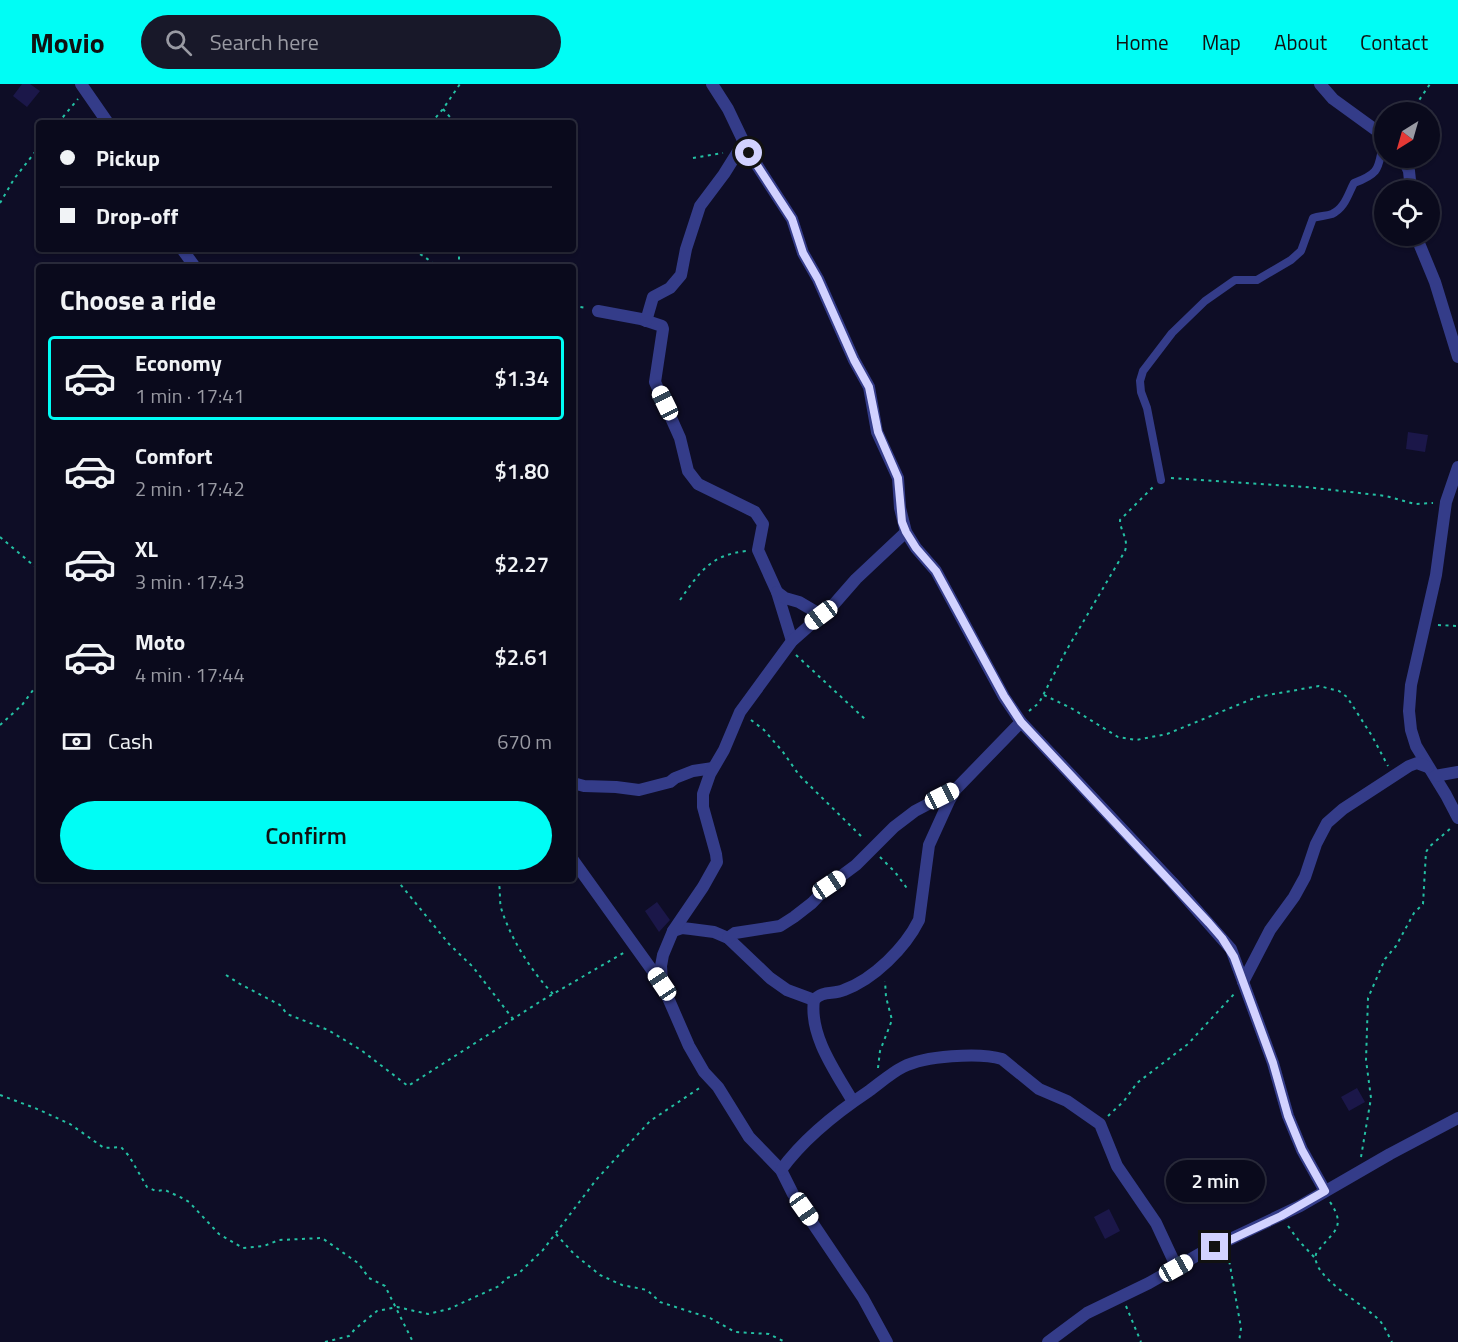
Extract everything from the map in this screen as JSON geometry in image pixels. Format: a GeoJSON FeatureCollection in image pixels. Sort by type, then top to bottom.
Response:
{"type":"FeatureCollection","features":[{"type":"Feature","properties":{"kind":"street"},"geometry":{"type":"LineString","coordinates":[[712,84],[729,109],[743,144],[792,219],[803,253],[818,279],[854,360],[869,387],[878,432],[898,478],[902,522],[906,532],[916,548],[936,571],[1018,718],[1231,949],[1273,1063],[1288,1116],[1302,1150],[1325,1191]]}},
{"type":"Feature","properties":{"kind":"street"},"geometry":{"type":"LineString","coordinates":[[1320,84],[1334,99],[1374,131]]}},
{"type":"Feature","properties":{"kind":"street"},"geometry":{"type":"LineString","coordinates":[[83,87],[106,120]]}},
{"type":"Feature","properties":{"kind":"street"},"geometry":{"type":"LineString","coordinates":[[646,321],[653,297],[670,288],[681,275],[686,249],[700,206],[743,144]]}},
{"type":"Feature","properties":{"kind":"street"},"geometry":{"type":"LineString","coordinates":[[1420,246],[1435,282],[1458,357]]}},
{"type":"Feature","properties":{"kind":"street"},"geometry":{"type":"LineString","coordinates":[[598,311],[662,326],[655,382],[680,438],[688,471],[698,484],[755,512],[763,525],[758,550],[777,592],[790,644]]}},
{"type":"Feature","properties":{"kind":"street"},"geometry":{"type":"LineString","coordinates":[[1458,467],[1446,502],[1436,575],[1411,685],[1408,711],[1410,730],[1416,746],[1458,820]]}},
{"type":"Feature","properties":{"kind":"street"},"geometry":{"type":"LineString","coordinates":[[662,984],[663,955],[673,931],[717,862],[702,800],[713,768],[724,750],[740,712],[790,644],[906,532]]}},
{"type":"Feature","properties":{"kind":"street"},"geometry":{"type":"LineString","coordinates":[[777,592],[821,615]]}},
{"type":"Feature","properties":{"kind":"street"},"geometry":{"type":"LineString","coordinates":[[852,1100],[834,1071],[822,1045],[813,1016],[814,1000],[821,993],[842,991],[857,985],[887,961],[914,931],[919,920],[929,845],[949,801],[956,789],[1018,718]]}},
{"type":"Feature","properties":{"kind":"street"},"geometry":{"type":"LineString","coordinates":[[1243,982],[1270,930],[1294,897],[1305,877],[1316,844],[1327,823],[1343,809],[1417,763],[1432,772],[1458,772]]}},
{"type":"Feature","properties":{"kind":"street"},"geometry":{"type":"LineString","coordinates":[[576,784],[639,790],[670,782],[693,771],[713,768]]}},
{"type":"Feature","properties":{"kind":"street"},"geometry":{"type":"LineString","coordinates":[[728,938],[735,933],[780,926],[787,922],[850,870],[894,826],[915,811],[956,789]]}},
{"type":"Feature","properties":{"kind":"street"},"geometry":{"type":"LineString","coordinates":[[576,864],[662,984],[689,1046],[704,1072],[722,1093],[749,1137],[781,1170],[793,1194],[863,1298],[887,1342]]}},
{"type":"Feature","properties":{"kind":"street"},"geometry":{"type":"LineString","coordinates":[[673,931],[682,928],[691,929],[714,932],[728,938],[770,978],[787,990],[814,1000]]}},
{"type":"Feature","properties":{"kind":"street"},"geometry":{"type":"LineString","coordinates":[[781,1170],[802,1144],[852,1100],[903,1066],[956,1056],[997,1057],[1039,1089],[1067,1101],[1100,1124],[1117,1166],[1156,1223],[1176,1268]]}},
{"type":"Feature","properties":{"kind":"street"},"geometry":{"type":"LineString","coordinates":[[1048,1342],[1080,1317],[1281,1216],[1458,1118]]}},
{"type":"Feature","properties":{"kind":"lane"},"geometry":{"type":"LineString","coordinates":[[1161,480],[1147,408],[1141,392],[1140,381],[1143,371],[1172,333],[1205,301],[1235,280],[1257,280],[1292,260],[1301,251],[1313,218],[1331,214],[1339,209],[1354,183],[1374,174],[1377,168]]}},
{"type":"Feature","properties":{"kind":"path"},"geometry":{"type":"LineString","coordinates":[[433,120],[460,84]]}},
{"type":"Feature","properties":{"kind":"path"},"geometry":{"type":"LineString","coordinates":[[1418,102],[1430,84]]}},
{"type":"Feature","properties":{"kind":"path"},"geometry":{"type":"LineString","coordinates":[[60,120],[83,87]]}},
{"type":"Feature","properties":{"kind":"path"},"geometry":{"type":"LineString","coordinates":[[443,109],[452,120]]}},
{"type":"Feature","properties":{"kind":"path"},"geometry":{"type":"LineString","coordinates":[[693,158],[718,154],[743,144]]}},
{"type":"Feature","properties":{"kind":"path"},"geometry":{"type":"LineString","coordinates":[[0,203],[14,179],[36,151]]}},
{"type":"Feature","properties":{"kind":"path"},"geometry":{"type":"LineString","coordinates":[[417,252],[433,264]]}},
{"type":"Feature","properties":{"kind":"path"},"geometry":{"type":"LineString","coordinates":[[1018,718],[1033,709],[1043,695],[1125,551],[1127,544],[1120,520],[1161,480],[1176,478],[1306,487],[1386,496],[1415,504],[1446,502]]}},
{"type":"Feature","properties":{"kind":"path"},"geometry":{"type":"LineString","coordinates":[[0,537],[36,567]]}},
{"type":"Feature","properties":{"kind":"path"},"geometry":{"type":"LineString","coordinates":[[680,600],[704,568],[717,558],[758,550]]}},
{"type":"Feature","properties":{"kind":"path"},"geometry":{"type":"LineString","coordinates":[[1426,624],[1458,626]]}},
{"type":"Feature","properties":{"kind":"path"},"geometry":{"type":"LineString","coordinates":[[790,644],[866,720]]}},
{"type":"Feature","properties":{"kind":"path"},"geometry":{"type":"LineString","coordinates":[[0,725],[22,705],[36,686]]}},
{"type":"Feature","properties":{"kind":"path"},"geometry":{"type":"LineString","coordinates":[[1043,695],[1071,708],[1118,736],[1136,740],[1167,734],[1257,697],[1319,686],[1339,691],[1347,697],[1372,736],[1393,776]]}},
{"type":"Feature","properties":{"kind":"path"},"geometry":{"type":"LineString","coordinates":[[740,712],[764,730],[799,775],[856,829],[896,872],[909,891]]}},
{"type":"Feature","properties":{"kind":"path"},"geometry":{"type":"LineString","coordinates":[[1349,1178],[1361,1157],[1371,1098],[1366,1060],[1368,998],[1385,959],[1396,946],[1414,913],[1423,904],[1426,852],[1458,820]]}},
{"type":"Feature","properties":{"kind":"path"},"geometry":{"type":"LineString","coordinates":[[398,882],[448,944],[473,967],[513,1019]]}},
{"type":"Feature","properties":{"kind":"path"},"geometry":{"type":"LineString","coordinates":[[498,882],[502,910],[514,937],[537,977],[553,994]]}},
{"type":"Feature","properties":{"kind":"path"},"geometry":{"type":"LineString","coordinates":[[226,975],[280,1005],[287,1014],[328,1030],[361,1050],[408,1086],[553,994],[635,946]]}},
{"type":"Feature","properties":{"kind":"path"},"geometry":{"type":"LineString","coordinates":[[881,1082],[878,1068],[880,1051],[892,1020],[886,997],[887,961]]}},
{"type":"Feature","properties":{"kind":"path"},"geometry":{"type":"LineString","coordinates":[[1100,1124],[1124,1101],[1137,1083],[1188,1044],[1243,982]]}},
{"type":"Feature","properties":{"kind":"path"},"geometry":{"type":"LineString","coordinates":[[325,1342],[349,1336],[377,1311],[397,1307],[428,1314],[449,1309],[491,1290],[526,1268],[543,1250],[596,1180],[650,1121],[711,1080]]}},
{"type":"Feature","properties":{"kind":"path"},"geometry":{"type":"LineString","coordinates":[[0,1095],[70,1124],[104,1148],[121,1147],[129,1156],[147,1187],[152,1190],[165,1190],[189,1202],[219,1234],[236,1245],[243,1248],[254,1248],[279,1240],[322,1238],[358,1263],[369,1278],[382,1284],[397,1307],[412,1342]]}},
{"type":"Feature","properties":{"kind":"path"},"geometry":{"type":"LineString","coordinates":[[1315,1258],[1319,1248],[1336,1231],[1339,1224],[1325,1191]]}},
{"type":"Feature","properties":{"kind":"path"},"geometry":{"type":"LineString","coordinates":[[1281,1216],[1315,1258],[1326,1278],[1380,1321],[1392,1342]]}},
{"type":"Feature","properties":{"kind":"path"},"geometry":{"type":"LineString","coordinates":[[556,1233],[574,1254],[600,1275],[622,1285],[646,1290],[660,1302],[710,1318],[735,1332],[769,1334],[785,1342]]}},
{"type":"Feature","properties":{"kind":"path"},"geometry":{"type":"LineString","coordinates":[[1226,1242],[1241,1328],[1239,1342]]}},
{"type":"Feature","properties":{"kind":"path"},"geometry":{"type":"LineString","coordinates":[[1122,1296],[1141,1342]]}},
{"type":"Feature","properties":{"kind":"building"},"geometry":{"type":"Polygon","coordinates":[[[22,84],[30,84],[40,91],[27,107],[13,96],[22,84]]]}},
{"type":"Feature","properties":{"kind":"building"},"geometry":{"type":"Polygon","coordinates":[[[1408,432],[1428,435],[1425,452],[1406,449],[1408,432]]]}},
{"type":"Feature","properties":{"kind":"building"},"geometry":{"type":"Polygon","coordinates":[[[657,902],[670,920],[659,932],[645,911],[657,902]]]}},
{"type":"Feature","properties":{"kind":"building"},"geometry":{"type":"Polygon","coordinates":[[[1357,1088],[1365,1102],[1349,1111],[1341,1097],[1357,1088]]]}},
{"type":"Feature","properties":{"kind":"building"},"geometry":{"type":"Polygon","coordinates":[[[1109,1209],[1120,1231],[1105,1239],[1094,1217],[1109,1209]]]}},
{"type":"Feature","properties":{"kind":"route"},"geometry":{"type":"LineString","coordinates":[[749,153],[792,219],[803,253],[818,279],[854,360],[869,387],[878,432],[898,478],[902,522],[906,532],[916,548],[936,571],[1004,696],[1021,722],[1172,882],[1231,949],[1273,1063],[1288,1116],[1302,1150],[1325,1191],[1281,1216],[1215,1247]]}}]}
